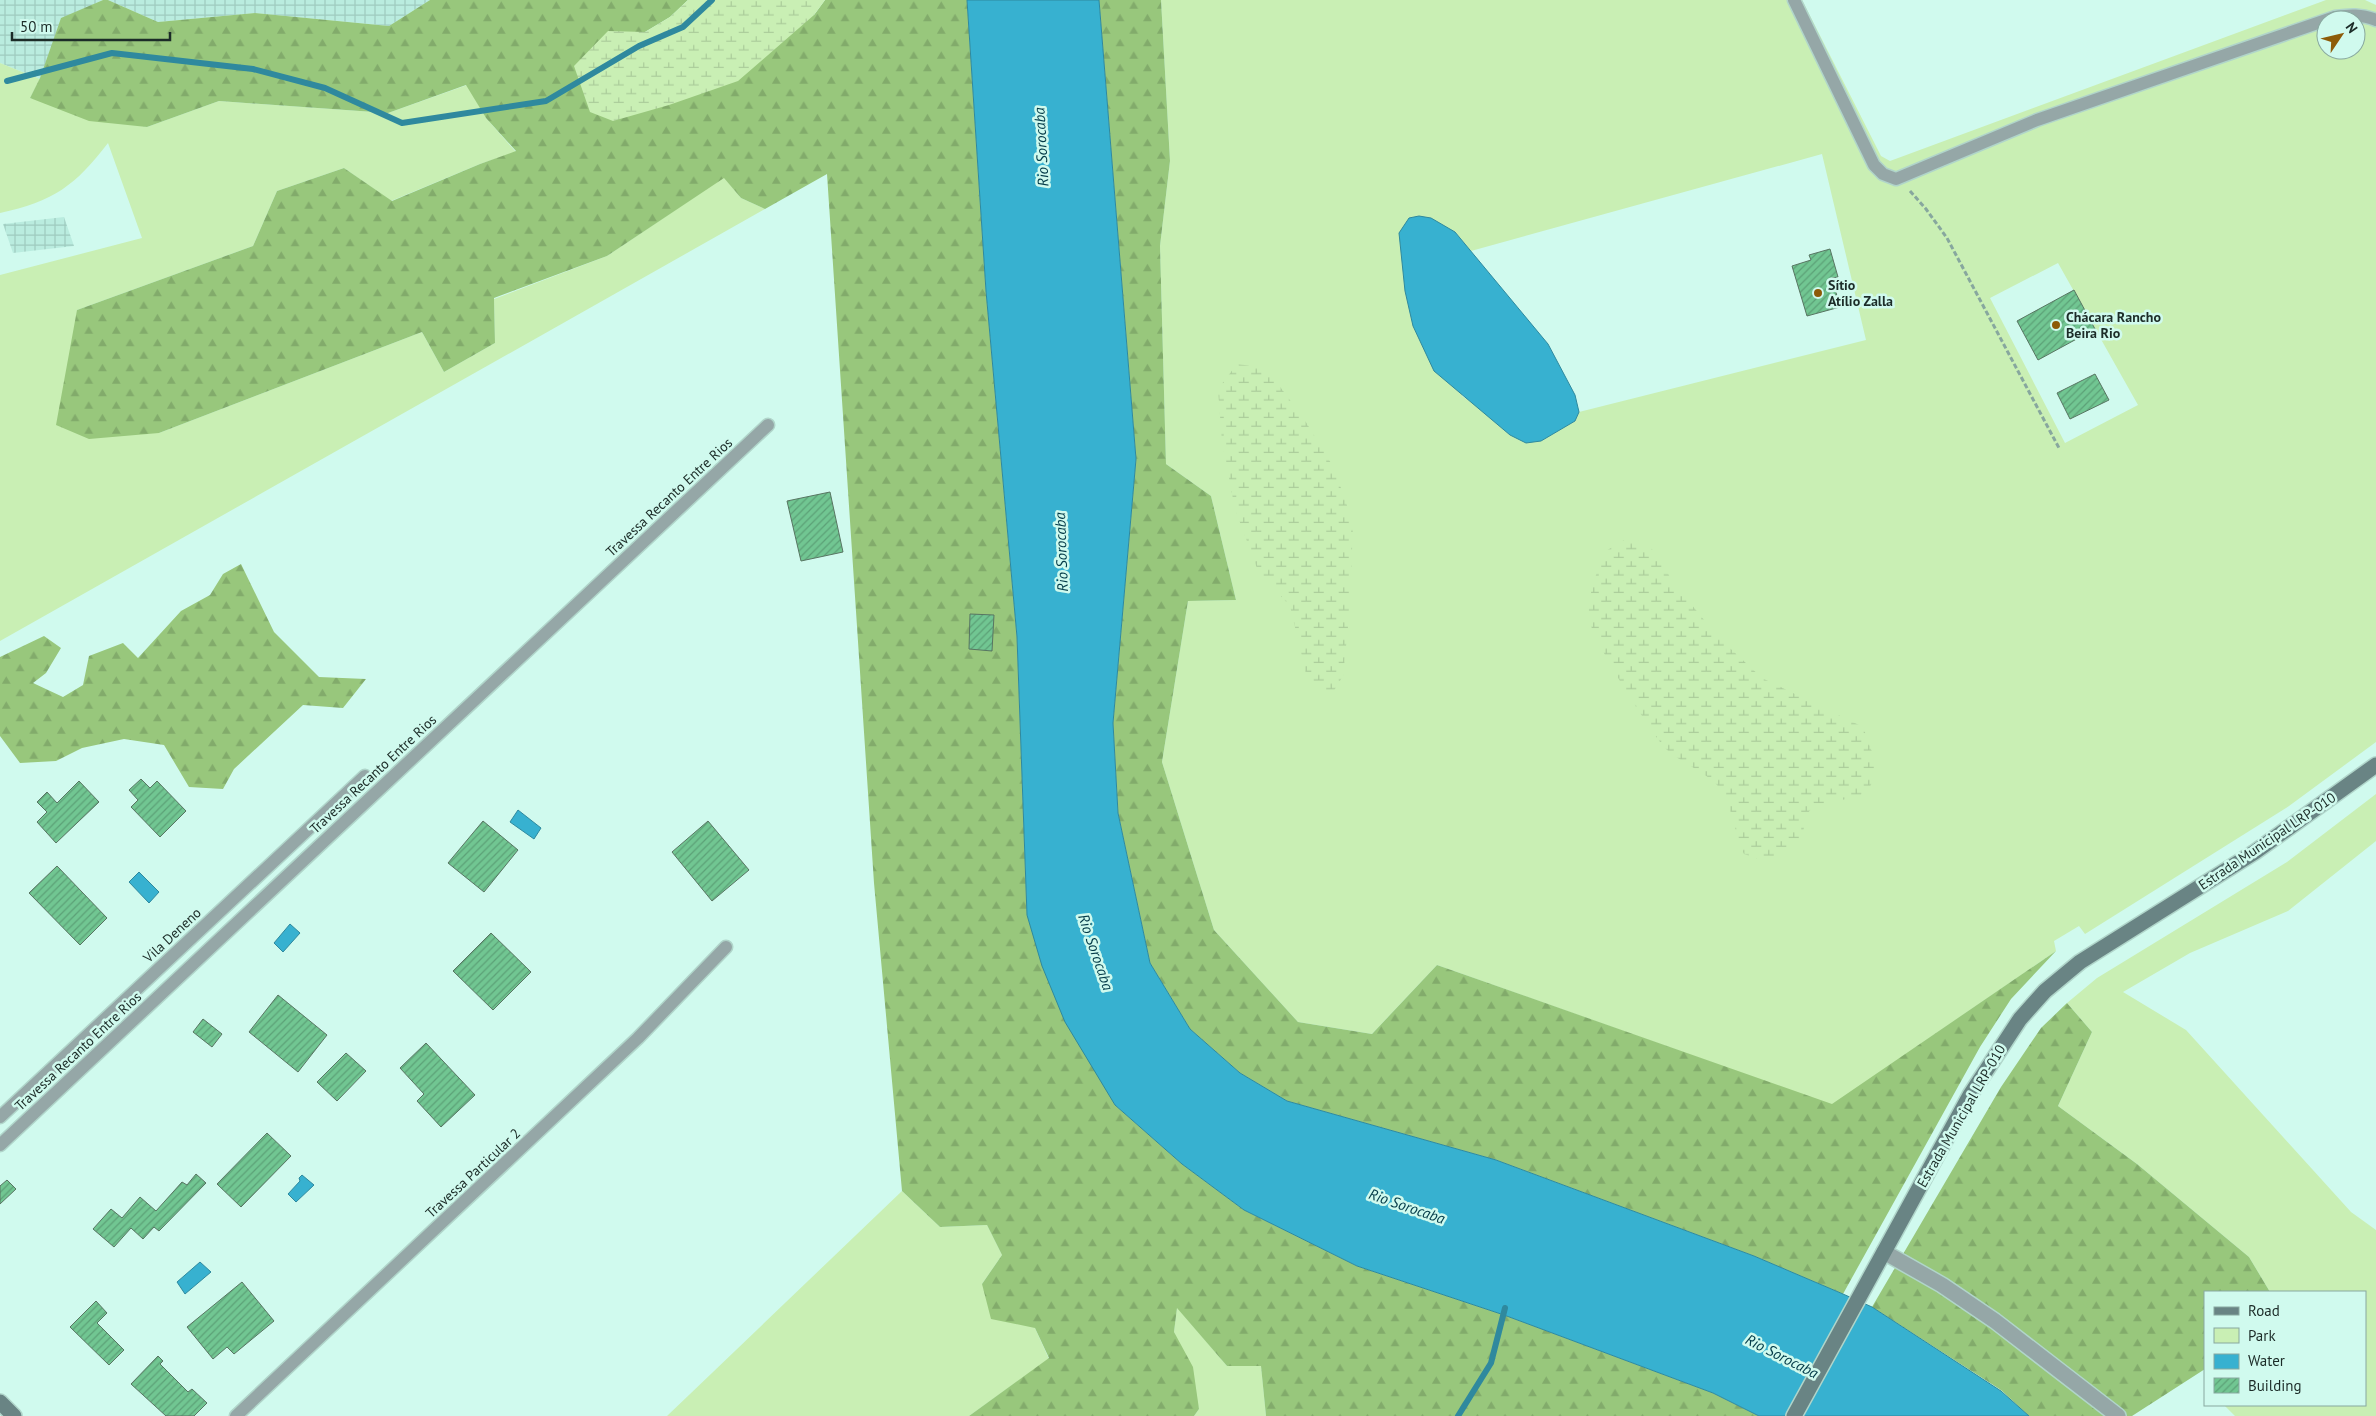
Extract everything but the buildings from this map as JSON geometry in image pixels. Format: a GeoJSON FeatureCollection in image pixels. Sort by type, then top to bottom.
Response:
{"type":"FeatureCollection","features":[{"type":"Feature","properties":{"kind":"street","name":"Estrada Municipal LRP-010"},"geometry":{"type":"LineString","coordinates":[[1794,1416],[1970,1095],[2020,1019],[2046,992],[2080,962],[2255,852],[2376,765]]}},
{"type":"Feature","properties":{"kind":"street"},"geometry":{"type":"LineString","coordinates":[[1884,1252],[1942,1285],[1995,1321],[2118,1416]]}},
{"type":"Feature","properties":{"kind":"street"},"geometry":{"type":"LineString","coordinates":[[0,1402],[14,1416]]}},
{"type":"Feature","properties":{"kind":"lane"},"geometry":{"type":"LineString","coordinates":[[1794,0],[1874,165],[1883,174],[1896,178],[2037,120],[2334,17],[2366,16],[2376,20]]}},
{"type":"Feature","properties":{"kind":"lane","name":"Travessa Recanto Entre Rios"},"geometry":{"type":"LineString","coordinates":[[0,1145],[768,425]]}},
{"type":"Feature","properties":{"kind":"lane","name":"Vila Deneno"},"geometry":{"type":"LineString","coordinates":[[0,1117],[365,776]]}},
{"type":"Feature","properties":{"kind":"lane","name":"Travessa Particular 2"},"geometry":{"type":"LineString","coordinates":[[236,1416],[638,1038],[726,947]]}},
{"type":"Feature","properties":{"kind":"path"},"geometry":{"type":"LineString","coordinates":[[1896,178],[1926,209],[1947,238],[2059,448]]}},
{"type":"Feature","properties":{"kind":"shaded area"},"geometry":{"type":"Polygon","coordinates":[[[0,0],[103,0],[61,19],[40,79],[0,63],[0,0]]]}},
{"type":"Feature","properties":{"kind":"shaded area"},"geometry":{"type":"Polygon","coordinates":[[[108,0],[430,0],[389,26],[255,13],[158,22],[108,0]]]}},
{"type":"Feature","properties":{"kind":"shaded area"},"geometry":{"type":"Polygon","coordinates":[[[64,217],[74,246],[13,253],[3,224],[64,217]]]}},
{"type":"Feature","properties":{"kind":"green space"},"geometry":{"type":"Polygon","coordinates":[[[103,0],[108,0],[158,22],[255,13],[389,26],[430,0],[688,0],[670,17],[645,32],[608,32],[575,66],[814,15],[825,0],[967,0],[986,291],[1017,637],[1027,915],[1115,1105],[1182,1164],[1244,1210],[1357,1266],[1504,1315],[1713,1393],[1759,1416],[1266,1416],[1261,1366],[1227,1366],[1177,1308],[1174,1332],[1193,1367],[1199,1409],[1194,1416],[969,1416],[1049,1358],[1035,1328],[991,1319],[982,1284],[1002,1255],[987,1225],[940,1227],[902,1191],[874,883],[827,174],[765,209],[741,198],[724,178],[607,256],[494,298],[495,343],[444,372],[422,332],[159,433],[89,439],[56,425],[77,310],[253,246],[277,191],[344,168],[392,201],[516,151],[486,118],[466,85],[388,113],[219,101],[147,127],[89,121],[30,98],[40,78],[61,18],[103,0]]]}},
{"type":"Feature","properties":{"kind":"green space"},"geometry":{"type":"Polygon","coordinates":[[[688,0],[825,0],[814,15],[738,81],[669,105],[613,121],[590,112],[574,66],[608,31],[645,32],[670,17],[688,0]]]}},
{"type":"Feature","properties":{"kind":"green space"},"geometry":{"type":"Polygon","coordinates":[[[1099,0],[1161,0],[1170,161],[1160,246],[1166,464],[1211,496],[1236,600],[1188,601],[1162,762],[1214,930],[1298,1022],[1372,1034],[1437,965],[1832,1104],[2056,951],[2011,999],[1980,1047],[1843,1294],[1754,1256],[1496,1160],[1287,1101],[1240,1073],[1190,1029],[1150,963],[1118,813],[1113,723],[1136,459],[1099,0]]]}},
{"type":"Feature","properties":{"kind":"green space"},"geometry":{"type":"Polygon","coordinates":[[[1161,0],[1802,0],[1881,156],[1890,161],[2326,0],[2365,0],[2376,5],[2376,742],[2289,806],[2085,934],[2079,926],[2054,941],[2056,951],[1832,1105],[1437,965],[1372,1034],[1298,1022],[1214,930],[1162,762],[1188,601],[1236,600],[1211,496],[1166,464],[1160,246],[1170,161],[1161,0]],[[1822,154],[1471,251],[1455,232],[1462,396],[1482,409],[1510,435],[1541,441],[1575,421],[1579,412],[1866,340],[1822,154]],[[2058,263],[1990,298],[2065,443],[2138,405],[2058,263]]]}},
{"type":"Feature","properties":{"kind":"green space"},"geometry":{"type":"Polygon","coordinates":[[[0,63],[40,79],[30,98],[147,127],[219,101],[388,113],[467,85],[486,118],[516,152],[480,164],[391,201],[344,168],[277,191],[253,246],[77,310],[159,433],[422,332],[444,372],[495,343],[494,299],[607,256],[724,177],[741,198],[765,209],[0,641],[0,275],[142,238],[108,143],[85,170],[62,190],[19,209],[0,213],[0,63]]]}},
{"type":"Feature","properties":{"kind":"green space"},"geometry":{"type":"Polygon","coordinates":[[[1237,364],[1266,368],[1304,419],[1334,468],[1353,523],[1350,607],[1343,676],[1330,697],[1307,678],[1290,606],[1258,571],[1235,509],[1222,442],[1218,389],[1237,364]]]}},
{"type":"Feature","properties":{"kind":"green space"},"geometry":{"type":"Polygon","coordinates":[[[1631,536],[1653,550],[1673,582],[1718,637],[1762,678],[1863,727],[1876,763],[1871,785],[1860,796],[1814,806],[1806,815],[1802,839],[1787,854],[1767,862],[1744,854],[1726,798],[1721,790],[1698,770],[1666,749],[1658,740],[1635,706],[1599,644],[1589,618],[1593,584],[1604,552],[1631,536]]]}},
{"type":"Feature","properties":{"kind":"green space"},"geometry":{"type":"Polygon","coordinates":[[[241,564],[274,632],[319,677],[366,679],[343,708],[303,705],[234,769],[223,789],[189,787],[164,745],[124,739],[82,748],[56,761],[20,763],[0,736],[0,657],[44,636],[61,648],[46,673],[33,683],[63,697],[83,685],[89,656],[123,643],[138,658],[181,611],[210,595],[223,574],[241,564]]]}},
{"type":"Feature","properties":{"kind":"green space"},"geometry":{"type":"Polygon","coordinates":[[[2376,794],[2376,841],[2288,911],[2190,953],[2123,992],[2186,1030],[2351,1212],[2376,1230],[2376,1416],[2235,1416],[2225,1406],[2366,1406],[2366,1291],[2269,1291],[2249,1257],[2137,1164],[2058,1106],[2092,1032],[2067,1003],[2097,978],[2287,862],[2376,794]]]}},
{"type":"Feature","properties":{"kind":"green space"},"geometry":{"type":"Polygon","coordinates":[[[2067,1003],[2092,1032],[2058,1106],[2137,1164],[2249,1257],[2269,1291],[2204,1291],[2204,1370],[2132,1416],[2029,1416],[2001,1390],[1872,1307],[2001,1087],[2041,1028],[2067,1003]]]}},
{"type":"Feature","properties":{"kind":"green space"},"geometry":{"type":"Polygon","coordinates":[[[902,1191],[940,1227],[987,1225],[1002,1255],[982,1284],[1035,1328],[1049,1359],[969,1416],[667,1416],[902,1191]]]}},
{"type":"Feature","properties":{"kind":"green space"},"geometry":{"type":"Polygon","coordinates":[[[1177,1307],[1227,1366],[1261,1365],[1266,1416],[1194,1416],[1199,1409],[1174,1332],[1177,1307]]]}},
{"type":"Feature","properties":{"kind":"water","name":"Rio Sorocaba"},"geometry":{"type":"Polygon","coordinates":[[[967,0],[1099,0],[1136,459],[1113,723],[1118,813],[1150,963],[1190,1029],[1240,1073],[1287,1101],[1496,1160],[1754,1256],[1872,1307],[2001,1391],[2029,1416],[1759,1416],[1713,1393],[1504,1315],[1357,1266],[1244,1210],[1182,1164],[1115,1105],[1065,1022],[1042,966],[1027,915],[1017,637],[986,291],[967,0]]]}},
{"type":"Feature","properties":{"kind":"water"},"geometry":{"type":"Polygon","coordinates":[[[1419,216],[1431,218],[1455,232],[1548,344],[1575,395],[1579,412],[1575,421],[1541,441],[1526,443],[1510,435],[1434,371],[1413,326],[1405,291],[1399,233],[1409,218],[1419,216]]]}},
{"type":"Feature","properties":{"kind":"water"},"geometry":{"type":"Polygon","coordinates":[[[518,810],[541,828],[534,839],[510,822],[518,810]]]}},
{"type":"Feature","properties":{"kind":"water"},"geometry":{"type":"Polygon","coordinates":[[[139,872],[159,892],[149,903],[129,882],[139,872]]]}},
{"type":"Feature","properties":{"kind":"water"},"geometry":{"type":"Polygon","coordinates":[[[290,924],[300,933],[283,952],[274,943],[290,924]]]}},
{"type":"Feature","properties":{"kind":"water"},"geometry":{"type":"Polygon","coordinates":[[[302,1175],[314,1185],[296,1202],[288,1194],[300,1181],[299,1178],[302,1175]]]}},
{"type":"Feature","properties":{"kind":"water"},"geometry":{"type":"Polygon","coordinates":[[[200,1262],[211,1272],[185,1294],[177,1282],[200,1262]]]}},
{"type":"Feature","properties":{"kind":"waterway"},"geometry":{"type":"LineString","coordinates":[[7,81],[112,53],[253,69],[325,88],[402,123],[546,101],[639,46],[683,27],[712,0]]}},
{"type":"Feature","properties":{"kind":"waterway"},"geometry":{"type":"LineString","coordinates":[[1458,1416],[1491,1363],[1505,1308]]}},
{"type":"Feature","properties":{"kind":"place","name":"Sítio Atílio Zalla"},"geometry":{"type":"Point","coordinates":[1818,293]}},
{"type":"Feature","properties":{"kind":"place","name":"Chácara Rancho Beira Rio"},"geometry":{"type":"Point","coordinates":[2056,325]}}]}
